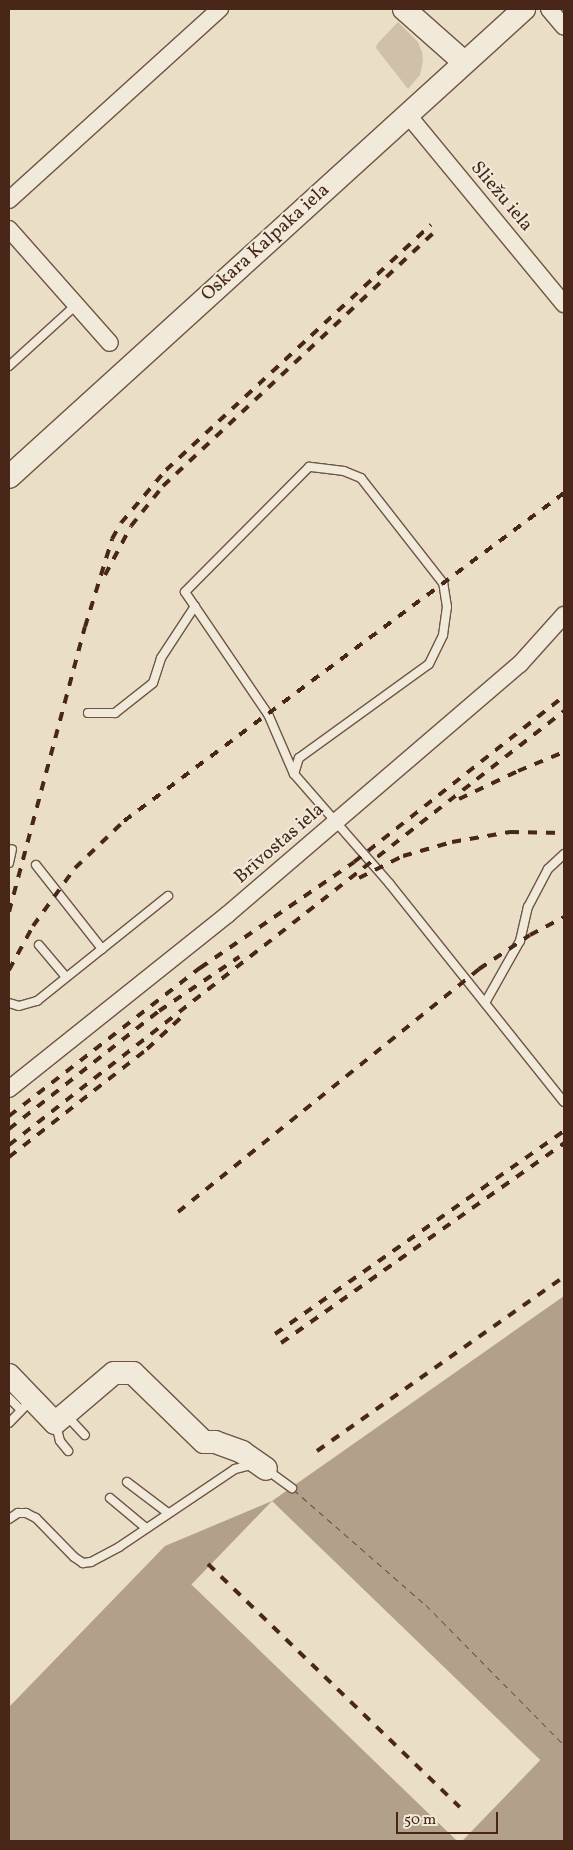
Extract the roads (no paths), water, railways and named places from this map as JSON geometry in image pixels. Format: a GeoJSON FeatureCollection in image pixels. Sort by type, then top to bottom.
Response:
{"type":"FeatureCollection","features":[{"type":"Feature","properties":{"kind":"main road"},"geometry":{"type":"LineString","coordinates":[[404,9],[464,62]]}},
{"type":"Feature","properties":{"kind":"main road","name":"Oskara Kalpaka iela"},"geometry":{"type":"LineString","coordinates":[[9,477],[524,9]]}},
{"type":"Feature","properties":{"kind":"main road"},"geometry":{"type":"LineString","coordinates":[[9,1375],[27,1405],[61,1419],[114,1373],[133,1373],[204,1442],[215,1442],[242,1452],[266,1469]]}},
{"type":"Feature","properties":{"kind":"street"},"geometry":{"type":"LineString","coordinates":[[9,200],[220,9]]}},
{"type":"Feature","properties":{"kind":"street"},"geometry":{"type":"LineString","coordinates":[[549,9],[564,27]]}},
{"type":"Feature","properties":{"kind":"street","name":"Sliežu iela"},"geometry":{"type":"LineString","coordinates":[[408,115],[564,304]]}},
{"type":"Feature","properties":{"kind":"street"},"geometry":{"type":"LineString","coordinates":[[9,229],[110,343]]}},
{"type":"Feature","properties":{"kind":"street","name":"Brīvostas iela"},"geometry":{"type":"LineString","coordinates":[[9,1089],[228,914],[335,823],[520,664],[564,616]]}},
{"type":"Feature","properties":{"kind":"lane"},"geometry":{"type":"LineString","coordinates":[[9,366],[76,305]]}},
{"type":"Feature","properties":{"kind":"lane"},"geometry":{"type":"LineString","coordinates":[[294,774],[299,758],[429,664],[443,635],[447,607],[443,583],[362,478],[344,472],[309,467],[185,592],[268,714],[289,768],[294,774],[335,823],[389,883],[564,1102]]}},
{"type":"Feature","properties":{"kind":"lane"},"geometry":{"type":"LineString","coordinates":[[88,713],[115,713],[153,683],[161,658],[195,606]]}},
{"type":"Feature","properties":{"kind":"lane"},"geometry":{"type":"LineString","coordinates":[[9,863],[12,849]]}},
{"type":"Feature","properties":{"kind":"lane"},"geometry":{"type":"LineString","coordinates":[[485,1003],[520,941],[532,899],[548,869],[564,854]]}},
{"type":"Feature","properties":{"kind":"lane"},"geometry":{"type":"LineString","coordinates":[[36,865],[102,949]]}},
{"type":"Feature","properties":{"kind":"lane"},"geometry":{"type":"LineString","coordinates":[[9,1003],[19,1006],[37,1001],[168,896]]}},
{"type":"Feature","properties":{"kind":"lane"},"geometry":{"type":"LineString","coordinates":[[39,945],[66,977]]}},
{"type":"Feature","properties":{"kind":"lane"},"geometry":{"type":"LineString","coordinates":[[9,1398],[27,1405]]}},
{"type":"Feature","properties":{"kind":"lane"},"geometry":{"type":"LineString","coordinates":[[10,1418],[27,1405]]}},
{"type":"Feature","properties":{"kind":"lane"},"geometry":{"type":"LineString","coordinates":[[61,1419],[85,1435]]}},
{"type":"Feature","properties":{"kind":"lane"},"geometry":{"type":"LineString","coordinates":[[61,1419],[60,1441],[68,1451]]}},
{"type":"Feature","properties":{"kind":"lane"},"geometry":{"type":"LineString","coordinates":[[9,1519],[18,1513],[26,1513],[36,1518],[74,1557],[83,1563],[91,1562],[119,1547],[235,1469],[252,1465],[266,1469],[292,1488]]}},
{"type":"Feature","properties":{"kind":"lane"},"geometry":{"type":"LineString","coordinates":[[127,1482],[168,1513]]}},
{"type":"Feature","properties":{"kind":"lane"},"geometry":{"type":"LineString","coordinates":[[110,1498],[146,1528]]}},
{"type":"Feature","properties":{"kind":"railway"},"geometry":{"type":"LineString","coordinates":[[9,912],[85,627],[112,539],[121,523],[166,470],[431,225]]}},
{"type":"Feature","properties":{"kind":"railway"},"geometry":{"type":"LineString","coordinates":[[105,575],[131,526],[163,486],[437,230]]}},
{"type":"Feature","properties":{"kind":"railway"},"geometry":{"type":"LineString","coordinates":[[9,970],[33,926],[75,868],[124,821],[564,493]]}},
{"type":"Feature","properties":{"kind":"railway"},"geometry":{"type":"LineString","coordinates":[[9,1116],[200,968],[354,862],[564,696]]}},
{"type":"Feature","properties":{"kind":"railway"},"geometry":{"type":"LineString","coordinates":[[9,1145],[564,711]]}},
{"type":"Feature","properties":{"kind":"railway"},"geometry":{"type":"LineString","coordinates":[[459,799],[564,752]]}},
{"type":"Feature","properties":{"kind":"railway"},"geometry":{"type":"LineString","coordinates":[[359,878],[403,856],[452,842],[510,832],[564,833]]}},
{"type":"Feature","properties":{"kind":"railway"},"geometry":{"type":"LineString","coordinates":[[178,1212],[479,969],[530,935],[564,917]]}},
{"type":"Feature","properties":{"kind":"railway"},"geometry":{"type":"LineString","coordinates":[[9,1129],[159,1011],[239,957]]}},
{"type":"Feature","properties":{"kind":"railway"},"geometry":{"type":"LineString","coordinates":[[9,1157],[147,1049],[186,1013]]}},
{"type":"Feature","properties":{"kind":"railway"},"geometry":{"type":"LineString","coordinates":[[275,1334],[564,1131]]}},
{"type":"Feature","properties":{"kind":"railway"},"geometry":{"type":"LineString","coordinates":[[281,1343],[564,1143]]}},
{"type":"Feature","properties":{"kind":"railway"},"geometry":{"type":"LineString","coordinates":[[317,1451],[564,1277]]}},
{"type":"Feature","properties":{"kind":"railway"},"geometry":{"type":"LineString","coordinates":[[208,1564],[460,1807]]}}]}
